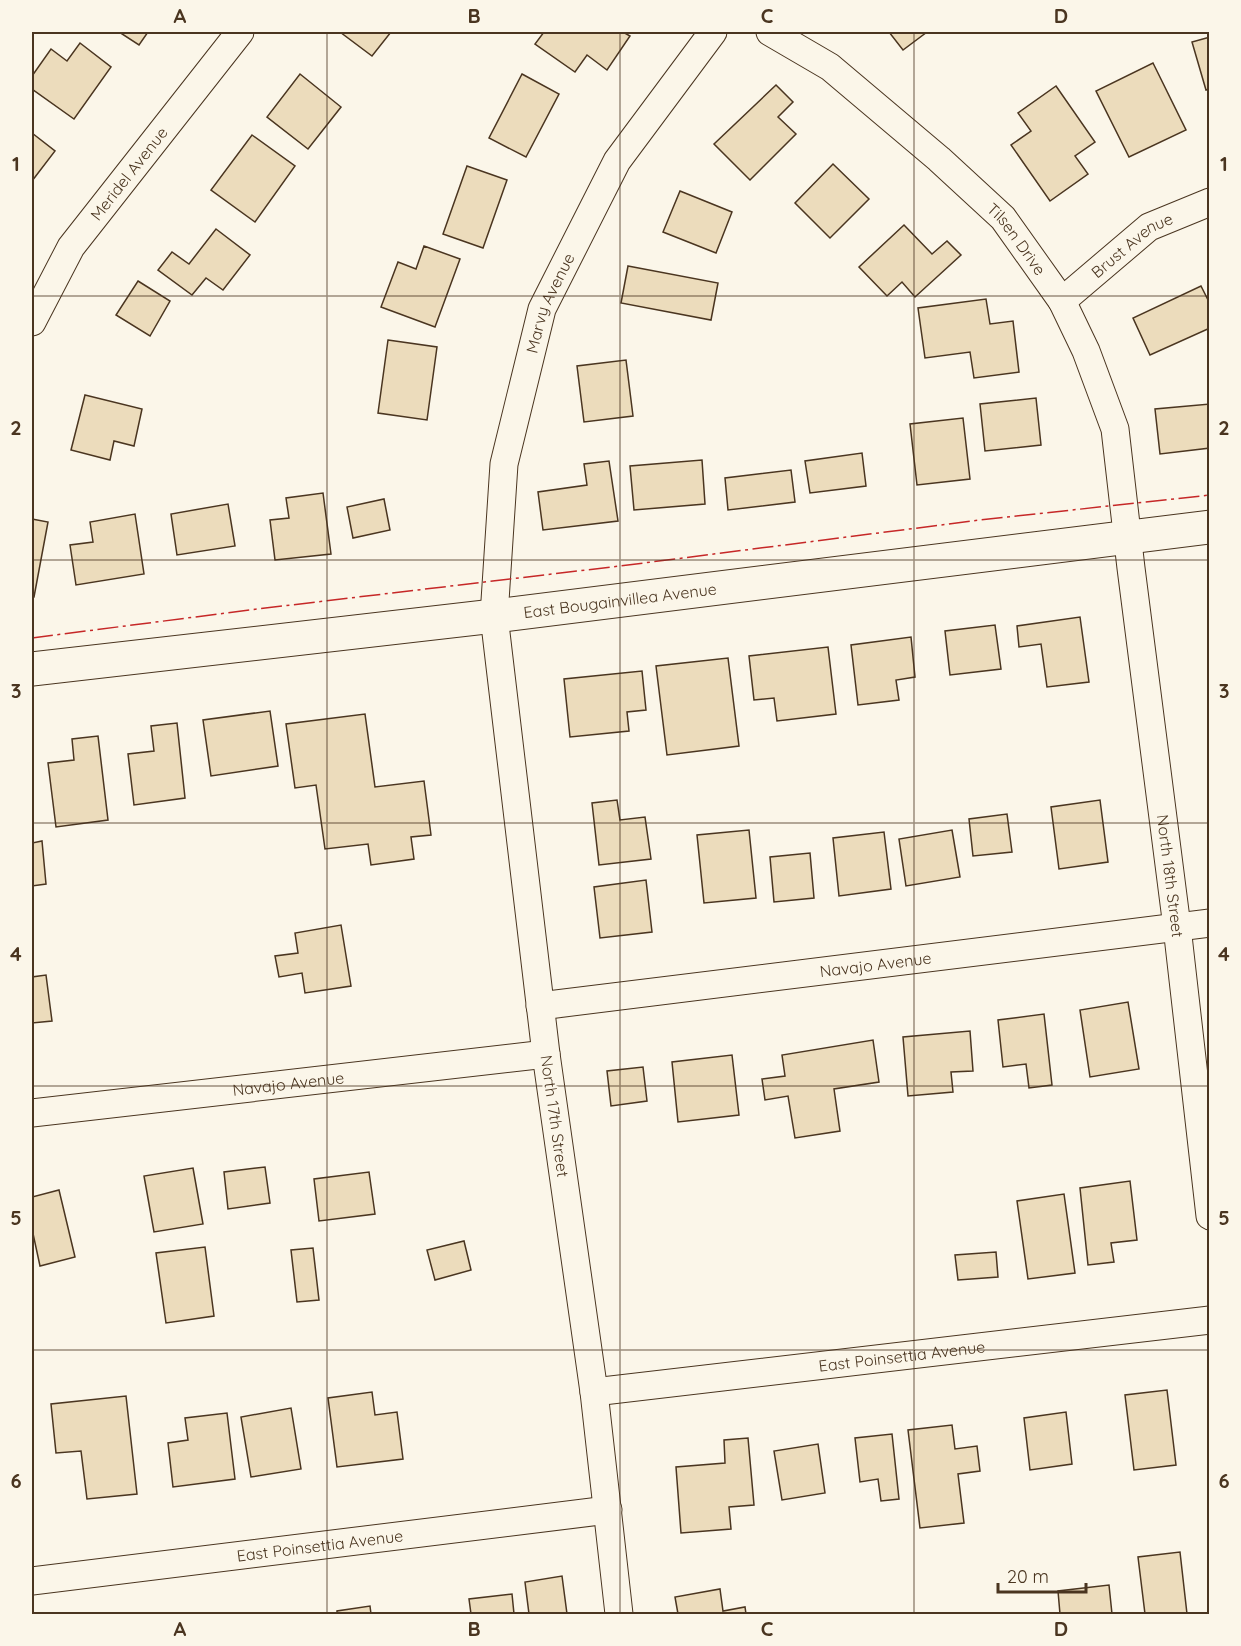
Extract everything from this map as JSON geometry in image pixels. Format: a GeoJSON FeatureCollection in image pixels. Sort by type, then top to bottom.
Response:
{"type":"FeatureCollection","features":[{"type":"Feature","properties":{"kind":"street","name":"Meridel Avenue"},"geometry":{"type":"LineString","coordinates":[[32,322],[71,247],[240,32]]}},
{"type":"Feature","properties":{"kind":"street","name":"Marvy Avenue"},"geometry":{"type":"LineString","coordinates":[[494,616],[504,464],[542,309],[617,161],[713,32]]}},
{"type":"Feature","properties":{"kind":"street","name":"Tilsen Drive"},"geometry":{"type":"LineString","coordinates":[[770,32],[831,67],[963,181],[1003,218],[1062,301],[1086,351],[1115,429],[1127,537]]}},
{"type":"Feature","properties":{"kind":"street","name":"Brust Avenue"},"geometry":{"type":"LineString","coordinates":[[1062,301],[1149,227],[1209,202]]}},
{"type":"Feature","properties":{"kind":"street","name":"East Bougainvillea Avenue"},"geometry":{"type":"LineString","coordinates":[[32,669],[494,616],[1209,527]]}},
{"type":"Feature","properties":{"kind":"street","name":"North 18th Street"},"geometry":{"type":"LineString","coordinates":[[1127,537],[1177,927],[1209,1216]]}},
{"type":"Feature","properties":{"kind":"street","name":"North 17th Street"},"geometry":{"type":"LineString","coordinates":[[494,616],[546,1054],[594,1392],[619,1614]]}},
{"type":"Feature","properties":{"kind":"street","name":"Navajo Avenue"},"geometry":{"type":"LineString","coordinates":[[540,1006],[1209,923]]}},
{"type":"Feature","properties":{"kind":"street","name":"Navajo Avenue"},"geometry":{"type":"LineString","coordinates":[[32,1113],[546,1054]]}},
{"type":"Feature","properties":{"kind":"street","name":"East Poinsettia Avenue"},"geometry":{"type":"LineString","coordinates":[[594,1392],[1209,1320]]}},
{"type":"Feature","properties":{"kind":"street","name":"East Poinsettia Avenue"},"geometry":{"type":"LineString","coordinates":[[32,1581],[608,1510]]}},
{"type":"Feature","properties":{"kind":"building"},"geometry":{"type":"Polygon","coordinates":[[[119,32],[148,32],[139,45],[119,32]]]}},
{"type":"Feature","properties":{"kind":"building"},"geometry":{"type":"Polygon","coordinates":[[[340,32],[391,32],[372,56],[340,32]]]}},
{"type":"Feature","properties":{"kind":"building"},"geometry":{"type":"Polygon","coordinates":[[[544,32],[623,32],[630,36],[607,70],[587,55],[575,72],[535,44],[544,32]]]}},
{"type":"Feature","properties":{"kind":"building"},"geometry":{"type":"Polygon","coordinates":[[[889,32],[927,32],[903,50],[889,32]]]}},
{"type":"Feature","properties":{"kind":"building"},"geometry":{"type":"Polygon","coordinates":[[[1210,37],[1210,89],[1206,90],[1192,42],[1210,37]]]}},
{"type":"Feature","properties":{"kind":"building"},"geometry":{"type":"Polygon","coordinates":[[[80,43],[111,67],[74,119],[32,89],[32,76],[51,49],[67,61],[80,43]]]}},
{"type":"Feature","properties":{"kind":"building"},"geometry":{"type":"Polygon","coordinates":[[[1153,63],[1186,130],[1129,157],[1096,91],[1153,63]]]}},
{"type":"Feature","properties":{"kind":"building"},"geometry":{"type":"Polygon","coordinates":[[[300,74],[341,107],[308,149],[267,117],[300,74]]]}},
{"type":"Feature","properties":{"kind":"building"},"geometry":{"type":"Polygon","coordinates":[[[522,74],[559,94],[526,157],[489,138],[522,74]]]}},
{"type":"Feature","properties":{"kind":"building"},"geometry":{"type":"Polygon","coordinates":[[[776,85],[793,102],[778,117],[796,134],[750,180],[714,144],[776,85]]]}},
{"type":"Feature","properties":{"kind":"building"},"geometry":{"type":"Polygon","coordinates":[[[1056,86],[1095,142],[1075,156],[1088,174],[1050,201],[1011,145],[1031,131],[1018,113],[1056,86]]]}},
{"type":"Feature","properties":{"kind":"building"},"geometry":{"type":"Polygon","coordinates":[[[32,133],[55,151],[32,181],[32,133]]]}},
{"type":"Feature","properties":{"kind":"building"},"geometry":{"type":"Polygon","coordinates":[[[252,135],[295,166],[255,222],[211,190],[252,135]]]}},
{"type":"Feature","properties":{"kind":"building"},"geometry":{"type":"Polygon","coordinates":[[[833,164],[869,199],[830,238],[795,203],[833,164]]]}},
{"type":"Feature","properties":{"kind":"building"},"geometry":{"type":"Polygon","coordinates":[[[467,166],[507,180],[483,248],[443,234],[467,166]]]}},
{"type":"Feature","properties":{"kind":"building"},"geometry":{"type":"Polygon","coordinates":[[[680,191],[732,212],[716,253],[663,232],[680,191]]]}},
{"type":"Feature","properties":{"kind":"building"},"geometry":{"type":"Polygon","coordinates":[[[904,225],[932,254],[947,241],[961,255],[915,297],[902,282],[887,296],[859,267],[904,225]]]}},
{"type":"Feature","properties":{"kind":"building"},"geometry":{"type":"Polygon","coordinates":[[[216,229],[250,255],[223,290],[206,278],[192,295],[158,270],[172,252],[189,264],[216,229]]]}},
{"type":"Feature","properties":{"kind":"building"},"geometry":{"type":"Polygon","coordinates":[[[424,246],[460,259],[435,327],[381,307],[398,262],[416,269],[424,246]]]}},
{"type":"Feature","properties":{"kind":"building"},"geometry":{"type":"Polygon","coordinates":[[[628,266],[718,283],[711,320],[621,303],[628,266]]]}},
{"type":"Feature","properties":{"kind":"building"},"geometry":{"type":"Polygon","coordinates":[[[138,281],[170,301],[150,336],[116,315],[138,281]]]}},
{"type":"Feature","properties":{"kind":"building"},"geometry":{"type":"Polygon","coordinates":[[[1201,286],[1210,304],[1210,328],[1150,355],[1133,318],[1201,286]]]}},
{"type":"Feature","properties":{"kind":"building"},"geometry":{"type":"Polygon","coordinates":[[[986,299],[990,324],[1013,321],[1019,372],[974,378],[970,352],[925,358],[918,308],[986,299]]]}},
{"type":"Feature","properties":{"kind":"building"},"geometry":{"type":"Polygon","coordinates":[[[388,340],[437,347],[427,420],[378,413],[388,340]]]}},
{"type":"Feature","properties":{"kind":"building"},"geometry":{"type":"Polygon","coordinates":[[[626,360],[633,416],[584,422],[577,366],[626,360]]]}},
{"type":"Feature","properties":{"kind":"building"},"geometry":{"type":"Polygon","coordinates":[[[85,395],[142,409],[134,446],[114,441],[110,460],[71,450],[85,395]]]}},
{"type":"Feature","properties":{"kind":"building"},"geometry":{"type":"Polygon","coordinates":[[[1036,398],[1041,445],[985,451],[980,404],[1036,398]]]}},
{"type":"Feature","properties":{"kind":"building"},"geometry":{"type":"Polygon","coordinates":[[[1210,404],[1210,448],[1160,454],[1155,409],[1210,404]]]}},
{"type":"Feature","properties":{"kind":"building"},"geometry":{"type":"Polygon","coordinates":[[[963,418],[970,479],[917,485],[910,424],[963,418]]]}},
{"type":"Feature","properties":{"kind":"building"},"geometry":{"type":"Polygon","coordinates":[[[862,453],[866,486],[810,493],[805,461],[862,453]]]}},
{"type":"Feature","properties":{"kind":"building"},"geometry":{"type":"Polygon","coordinates":[[[702,460],[705,504],[634,510],[630,466],[702,460]]]}},
{"type":"Feature","properties":{"kind":"building"},"geometry":{"type":"Polygon","coordinates":[[[609,461],[618,521],[543,530],[538,492],[587,485],[584,464],[609,461]]]}},
{"type":"Feature","properties":{"kind":"building"},"geometry":{"type":"Polygon","coordinates":[[[791,470],[795,502],[728,510],[725,478],[791,470]]]}},
{"type":"Feature","properties":{"kind":"building"},"geometry":{"type":"Polygon","coordinates":[[[323,493],[331,554],[275,560],[270,520],[289,518],[286,498],[323,493]]]}},
{"type":"Feature","properties":{"kind":"building"},"geometry":{"type":"Polygon","coordinates":[[[384,499],[390,530],[353,538],[347,507],[384,499]]]}},
{"type":"Feature","properties":{"kind":"building"},"geometry":{"type":"Polygon","coordinates":[[[228,504],[235,546],[177,555],[171,514],[228,504]]]}},
{"type":"Feature","properties":{"kind":"building"},"geometry":{"type":"Polygon","coordinates":[[[135,514],[144,574],[76,585],[70,545],[93,542],[90,522],[135,514]]]}},
{"type":"Feature","properties":{"kind":"building"},"geometry":{"type":"Polygon","coordinates":[[[32,519],[48,522],[34,597],[32,597],[32,519]]]}},
{"type":"Feature","properties":{"kind":"building"},"geometry":{"type":"Polygon","coordinates":[[[1080,617],[1089,682],[1047,687],[1041,644],[1019,647],[1017,626],[1080,617]]]}},
{"type":"Feature","properties":{"kind":"building"},"geometry":{"type":"Polygon","coordinates":[[[995,625],[1001,669],[950,675],[945,631],[995,625]]]}},
{"type":"Feature","properties":{"kind":"building"},"geometry":{"type":"Polygon","coordinates":[[[911,637],[915,677],[896,680],[899,700],[858,705],[851,645],[911,637]]]}},
{"type":"Feature","properties":{"kind":"building"},"geometry":{"type":"Polygon","coordinates":[[[828,647],[836,714],[777,721],[774,698],[754,700],[749,656],[828,647]]]}},
{"type":"Feature","properties":{"kind":"building"},"geometry":{"type":"Polygon","coordinates":[[[728,658],[739,746],[667,755],[656,666],[728,658]]]}},
{"type":"Feature","properties":{"kind":"building"},"geometry":{"type":"Polygon","coordinates":[[[642,671],[646,710],[627,712],[629,731],[570,737],[564,679],[642,671]]]}},
{"type":"Feature","properties":{"kind":"building"},"geometry":{"type":"Polygon","coordinates":[[[270,711],[278,766],[211,776],[203,720],[270,711]]]}},
{"type":"Feature","properties":{"kind":"building"},"geometry":{"type":"Polygon","coordinates":[[[365,714],[375,787],[424,781],[431,835],[411,837],[414,859],[371,865],[368,844],[325,849],[316,785],[295,788],[286,724],[365,714]]]}},
{"type":"Feature","properties":{"kind":"building"},"geometry":{"type":"Polygon","coordinates":[[[177,723],[185,798],[134,805],[128,754],[154,751],[151,726],[177,723]]]}},
{"type":"Feature","properties":{"kind":"building"},"geometry":{"type":"Polygon","coordinates":[[[98,736],[108,820],[56,827],[48,763],[74,760],[72,739],[98,736]]]}},
{"type":"Feature","properties":{"kind":"building"},"geometry":{"type":"Polygon","coordinates":[[[617,800],[620,820],[645,817],[651,859],[599,865],[592,803],[617,800]]]}},
{"type":"Feature","properties":{"kind":"building"},"geometry":{"type":"Polygon","coordinates":[[[1100,800],[1108,862],[1059,869],[1051,807],[1100,800]]]}},
{"type":"Feature","properties":{"kind":"building"},"geometry":{"type":"Polygon","coordinates":[[[1007,814],[1012,852],[973,856],[969,819],[1007,814]]]}},
{"type":"Feature","properties":{"kind":"building"},"geometry":{"type":"Polygon","coordinates":[[[749,830],[756,898],[704,903],[697,835],[749,830]]]}},
{"type":"Feature","properties":{"kind":"building"},"geometry":{"type":"Polygon","coordinates":[[[952,830],[960,877],[906,886],[899,839],[952,830]]]}},
{"type":"Feature","properties":{"kind":"building"},"geometry":{"type":"Polygon","coordinates":[[[884,832],[891,889],[839,896],[833,838],[884,832]]]}},
{"type":"Feature","properties":{"kind":"building"},"geometry":{"type":"Polygon","coordinates":[[[42,841],[46,884],[32,886],[32,843],[42,841]]]}},
{"type":"Feature","properties":{"kind":"building"},"geometry":{"type":"Polygon","coordinates":[[[810,853],[814,898],[774,902],[770,857],[810,853]]]}},
{"type":"Feature","properties":{"kind":"building"},"geometry":{"type":"Polygon","coordinates":[[[646,880],[652,932],[600,938],[594,887],[646,880]]]}},
{"type":"Feature","properties":{"kind":"building"},"geometry":{"type":"Polygon","coordinates":[[[341,925],[351,986],[305,993],[302,973],[279,977],[275,956],[298,953],[295,933],[341,925]]]}},
{"type":"Feature","properties":{"kind":"building"},"geometry":{"type":"Polygon","coordinates":[[[46,975],[52,1021],[32,1023],[32,977],[46,975]]]}},
{"type":"Feature","properties":{"kind":"building"},"geometry":{"type":"Polygon","coordinates":[[[1128,1002],[1139,1069],[1090,1077],[1080,1010],[1128,1002]]]}},
{"type":"Feature","properties":{"kind":"building"},"geometry":{"type":"Polygon","coordinates":[[[1044,1014],[1052,1085],[1029,1088],[1026,1064],[1003,1067],[998,1020],[1044,1014]]]}},
{"type":"Feature","properties":{"kind":"building"},"geometry":{"type":"Polygon","coordinates":[[[970,1031],[973,1071],[951,1072],[953,1092],[908,1096],[903,1037],[970,1031]]]}},
{"type":"Feature","properties":{"kind":"building"},"geometry":{"type":"Polygon","coordinates":[[[873,1040],[879,1082],[834,1089],[840,1131],[795,1138],[788,1096],[765,1100],[762,1079],[785,1076],[782,1055],[873,1040]]]}},
{"type":"Feature","properties":{"kind":"building"},"geometry":{"type":"Polygon","coordinates":[[[732,1055],[739,1115],[678,1122],[672,1062],[732,1055]]]}},
{"type":"Feature","properties":{"kind":"building"},"geometry":{"type":"Polygon","coordinates":[[[643,1067],[647,1101],[611,1106],[607,1071],[643,1067]]]}},
{"type":"Feature","properties":{"kind":"building"},"geometry":{"type":"Polygon","coordinates":[[[265,1167],[270,1203],[228,1209],[224,1172],[265,1167]]]}},
{"type":"Feature","properties":{"kind":"building"},"geometry":{"type":"Polygon","coordinates":[[[193,1168],[203,1224],[154,1232],[144,1176],[193,1168]]]}},
{"type":"Feature","properties":{"kind":"building"},"geometry":{"type":"Polygon","coordinates":[[[369,1172],[375,1214],[319,1221],[314,1179],[369,1172]]]}},
{"type":"Feature","properties":{"kind":"building"},"geometry":{"type":"Polygon","coordinates":[[[1130,1181],[1137,1240],[1111,1243],[1114,1262],[1088,1265],[1080,1188],[1130,1181]]]}},
{"type":"Feature","properties":{"kind":"building"},"geometry":{"type":"Polygon","coordinates":[[[59,1190],[75,1257],[40,1266],[32,1229],[32,1197],[59,1190]]]}},
{"type":"Feature","properties":{"kind":"building"},"geometry":{"type":"Polygon","coordinates":[[[1064,1194],[1075,1273],[1028,1279],[1017,1201],[1064,1194]]]}},
{"type":"Feature","properties":{"kind":"building"},"geometry":{"type":"Polygon","coordinates":[[[464,1241],[471,1270],[435,1280],[427,1250],[464,1241]]]}},
{"type":"Feature","properties":{"kind":"building"},"geometry":{"type":"Polygon","coordinates":[[[205,1247],[214,1316],[166,1323],[156,1253],[205,1247]]]}},
{"type":"Feature","properties":{"kind":"building"},"geometry":{"type":"Polygon","coordinates":[[[313,1248],[319,1300],[297,1302],[291,1250],[313,1248]]]}},
{"type":"Feature","properties":{"kind":"building"},"geometry":{"type":"Polygon","coordinates":[[[996,1252],[998,1277],[958,1280],[955,1255],[996,1252]]]}},
{"type":"Feature","properties":{"kind":"building"},"geometry":{"type":"Polygon","coordinates":[[[1167,1390],[1176,1465],[1134,1470],[1125,1395],[1167,1390]]]}},
{"type":"Feature","properties":{"kind":"building"},"geometry":{"type":"Polygon","coordinates":[[[372,1392],[375,1415],[397,1412],[403,1459],[337,1467],[328,1398],[372,1392]]]}},
{"type":"Feature","properties":{"kind":"building"},"geometry":{"type":"Polygon","coordinates":[[[126,1396],[137,1494],[87,1499],[81,1451],[56,1453],[51,1404],[126,1396]]]}},
{"type":"Feature","properties":{"kind":"building"},"geometry":{"type":"Polygon","coordinates":[[[291,1408],[301,1469],[251,1477],[241,1417],[291,1408]]]}},
{"type":"Feature","properties":{"kind":"building"},"geometry":{"type":"Polygon","coordinates":[[[1066,1412],[1072,1464],[1030,1470],[1024,1418],[1066,1412]]]}},
{"type":"Feature","properties":{"kind":"building"},"geometry":{"type":"Polygon","coordinates":[[[227,1413],[235,1479],[173,1487],[168,1443],[188,1440],[185,1418],[227,1413]]]}},
{"type":"Feature","properties":{"kind":"building"},"geometry":{"type":"Polygon","coordinates":[[[952,1425],[955,1449],[977,1446],[980,1471],[958,1474],[964,1523],[920,1528],[908,1430],[952,1425]]]}},
{"type":"Feature","properties":{"kind":"building"},"geometry":{"type":"Polygon","coordinates":[[[892,1434],[899,1499],[881,1501],[878,1479],[860,1482],[855,1438],[892,1434]]]}},
{"type":"Feature","properties":{"kind":"building"},"geometry":{"type":"Polygon","coordinates":[[[748,1438],[754,1505],[729,1507],[731,1529],[681,1533],[676,1467],[725,1463],[724,1440],[748,1438]]]}},
{"type":"Feature","properties":{"kind":"building"},"geometry":{"type":"Polygon","coordinates":[[[818,1444],[825,1493],[782,1500],[774,1451],[818,1444]]]}},
{"type":"Feature","properties":{"kind":"building"},"geometry":{"type":"Polygon","coordinates":[[[1180,1552],[1187,1614],[1145,1614],[1138,1557],[1180,1552]]]}},
{"type":"Feature","properties":{"kind":"building"},"geometry":{"type":"Polygon","coordinates":[[[562,1576],[567,1614],[529,1614],[525,1582],[562,1576]]]}},
{"type":"Feature","properties":{"kind":"building"},"geometry":{"type":"Polygon","coordinates":[[[1109,1585],[1112,1614],[1060,1614],[1058,1591],[1109,1585]]]}},
{"type":"Feature","properties":{"kind":"building"},"geometry":{"type":"Polygon","coordinates":[[[720,1589],[723,1611],[745,1607],[746,1614],[678,1614],[675,1597],[720,1589]]]}},
{"type":"Feature","properties":{"kind":"building"},"geometry":{"type":"Polygon","coordinates":[[[512,1594],[514,1614],[471,1614],[469,1599],[512,1594]]]}},
{"type":"Feature","properties":{"kind":"building"},"geometry":{"type":"Polygon","coordinates":[[[370,1606],[371,1614],[337,1614],[337,1611],[370,1606]]]}},
{"type":"Feature","properties":{"kind":"power"},"geometry":{"type":"LineString","coordinates":[[32,638],[980,520],[1210,495]]}}]}
